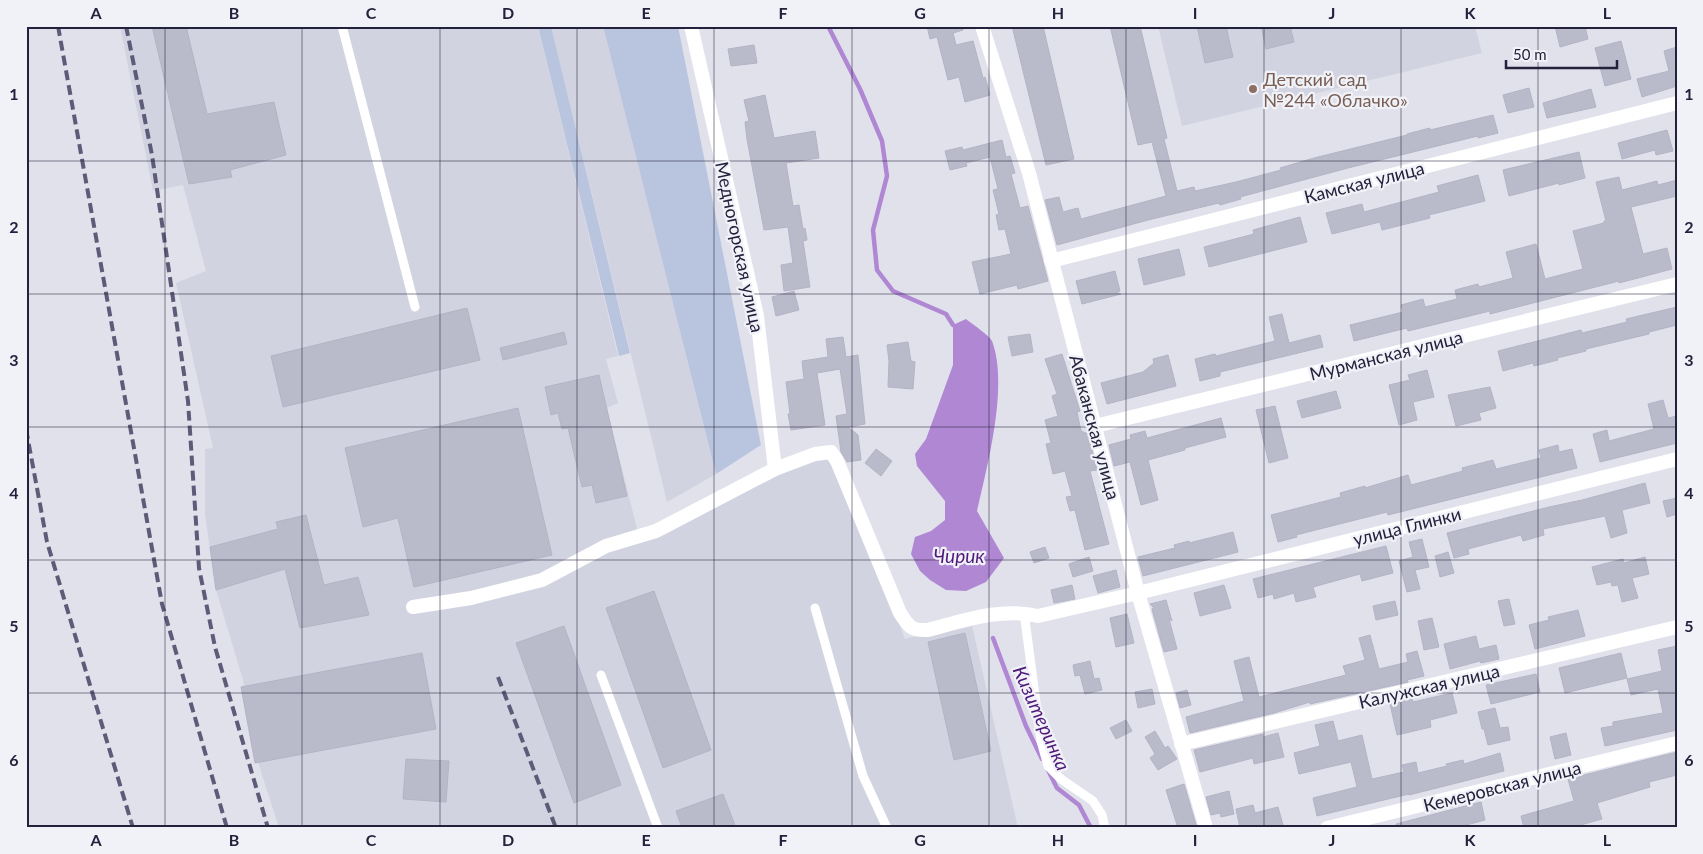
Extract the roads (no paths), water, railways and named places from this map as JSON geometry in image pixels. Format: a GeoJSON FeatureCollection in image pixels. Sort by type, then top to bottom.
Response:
{"type":"FeatureCollection","features":[{"type":"Feature","properties":{"kind":"street","name":"Медногорская улица"},"geometry":{"type":"LineString","coordinates":[[691,26],[757,316],[775,469]]}},
{"type":"Feature","properties":{"kind":"street","name":"Абаканская улица"},"geometry":{"type":"LineString","coordinates":[[982,26],[1029,173],[1138,593],[1206,828]]}},
{"type":"Feature","properties":{"kind":"street","name":"Камская улица"},"geometry":{"type":"LineString","coordinates":[[1051,262],[1677,103]]}},
{"type":"Feature","properties":{"kind":"street","name":"Мурманская улица"},"geometry":{"type":"LineString","coordinates":[[1095,426],[1677,284]]}},
{"type":"Feature","properties":{"kind":"street","name":"улица Глинки"},"geometry":{"type":"LineString","coordinates":[[775,469],[815,454],[830,452],[837,460],[900,613],[910,627],[918,630],[928,630],[1000,612],[1024,612],[1038,616],[1138,593],[1677,459]]}},
{"type":"Feature","properties":{"kind":"street"},"geometry":{"type":"LineString","coordinates":[[413,607],[471,598],[542,580],[606,546],[656,532],[775,469]]}},
{"type":"Feature","properties":{"kind":"street","name":"Калужская улица"},"geometry":{"type":"LineString","coordinates":[[1181,744],[1677,627]]}},
{"type":"Feature","properties":{"kind":"street","name":"Кемеровская улица"},"geometry":{"type":"LineString","coordinates":[[1327,828],[1677,743]]}},
{"type":"Feature","properties":{"kind":"lane"},"geometry":{"type":"LineString","coordinates":[[342,26],[414,308]]}},
{"type":"Feature","properties":{"kind":"lane"},"geometry":{"type":"LineString","coordinates":[[815,608],[862,776],[886,828]]}},
{"type":"Feature","properties":{"kind":"lane"},"geometry":{"type":"LineString","coordinates":[[1024,612],[1042,742],[1048,766],[1061,779],[1093,801],[1102,815],[1105,828]]}},
{"type":"Feature","properties":{"kind":"lane"},"geometry":{"type":"LineString","coordinates":[[601,675],[658,828]]}},
{"type":"Feature","properties":{"kind":"water","name":"Чирик"},"geometry":{"type":"Polygon","coordinates":[[[966,319],[992,341],[997,359],[998,380],[995,426],[977,511],[1004,558],[986,582],[966,591],[946,590],[930,580],[920,571],[911,554],[915,537],[931,531],[945,520],[945,501],[917,466],[915,454],[926,439],[953,365],[953,325],[966,319]]]}},
{"type":"Feature","properties":{"kind":"waterway","name":"Кизитеринка"},"geometry":{"type":"LineString","coordinates":[[828,26],[860,89],[882,141],[887,176],[873,230],[877,270],[893,291],[946,314],[953,325]]}},
{"type":"Feature","properties":{"kind":"waterway","name":"Кизитеринка"},"geometry":{"type":"LineString","coordinates":[[993,638],[1026,726],[1042,759]]}},
{"type":"Feature","properties":{"kind":"waterway","name":"Кизитеринка"},"geometry":{"type":"LineString","coordinates":[[1048,770],[1057,788],[1079,805],[1091,828]]}},
{"type":"Feature","properties":{"kind":"railway"},"geometry":{"type":"LineString","coordinates":[[58,26],[162,604],[227,828]]}},
{"type":"Feature","properties":{"kind":"railway"},"geometry":{"type":"LineString","coordinates":[[126,26],[152,155],[188,401],[199,568],[215,647],[268,828]]}},
{"type":"Feature","properties":{"kind":"railway"},"geometry":{"type":"LineString","coordinates":[[26,429],[47,542],[133,828]]}},
{"type":"Feature","properties":{"kind":"railway"},"geometry":{"type":"LineString","coordinates":[[498,677],[556,828]]}},
{"type":"Feature","properties":{"kind":"place","name":"Детский сад №244 «Облачко»"},"geometry":{"type":"Point","coordinates":[1253,89]}}]}
